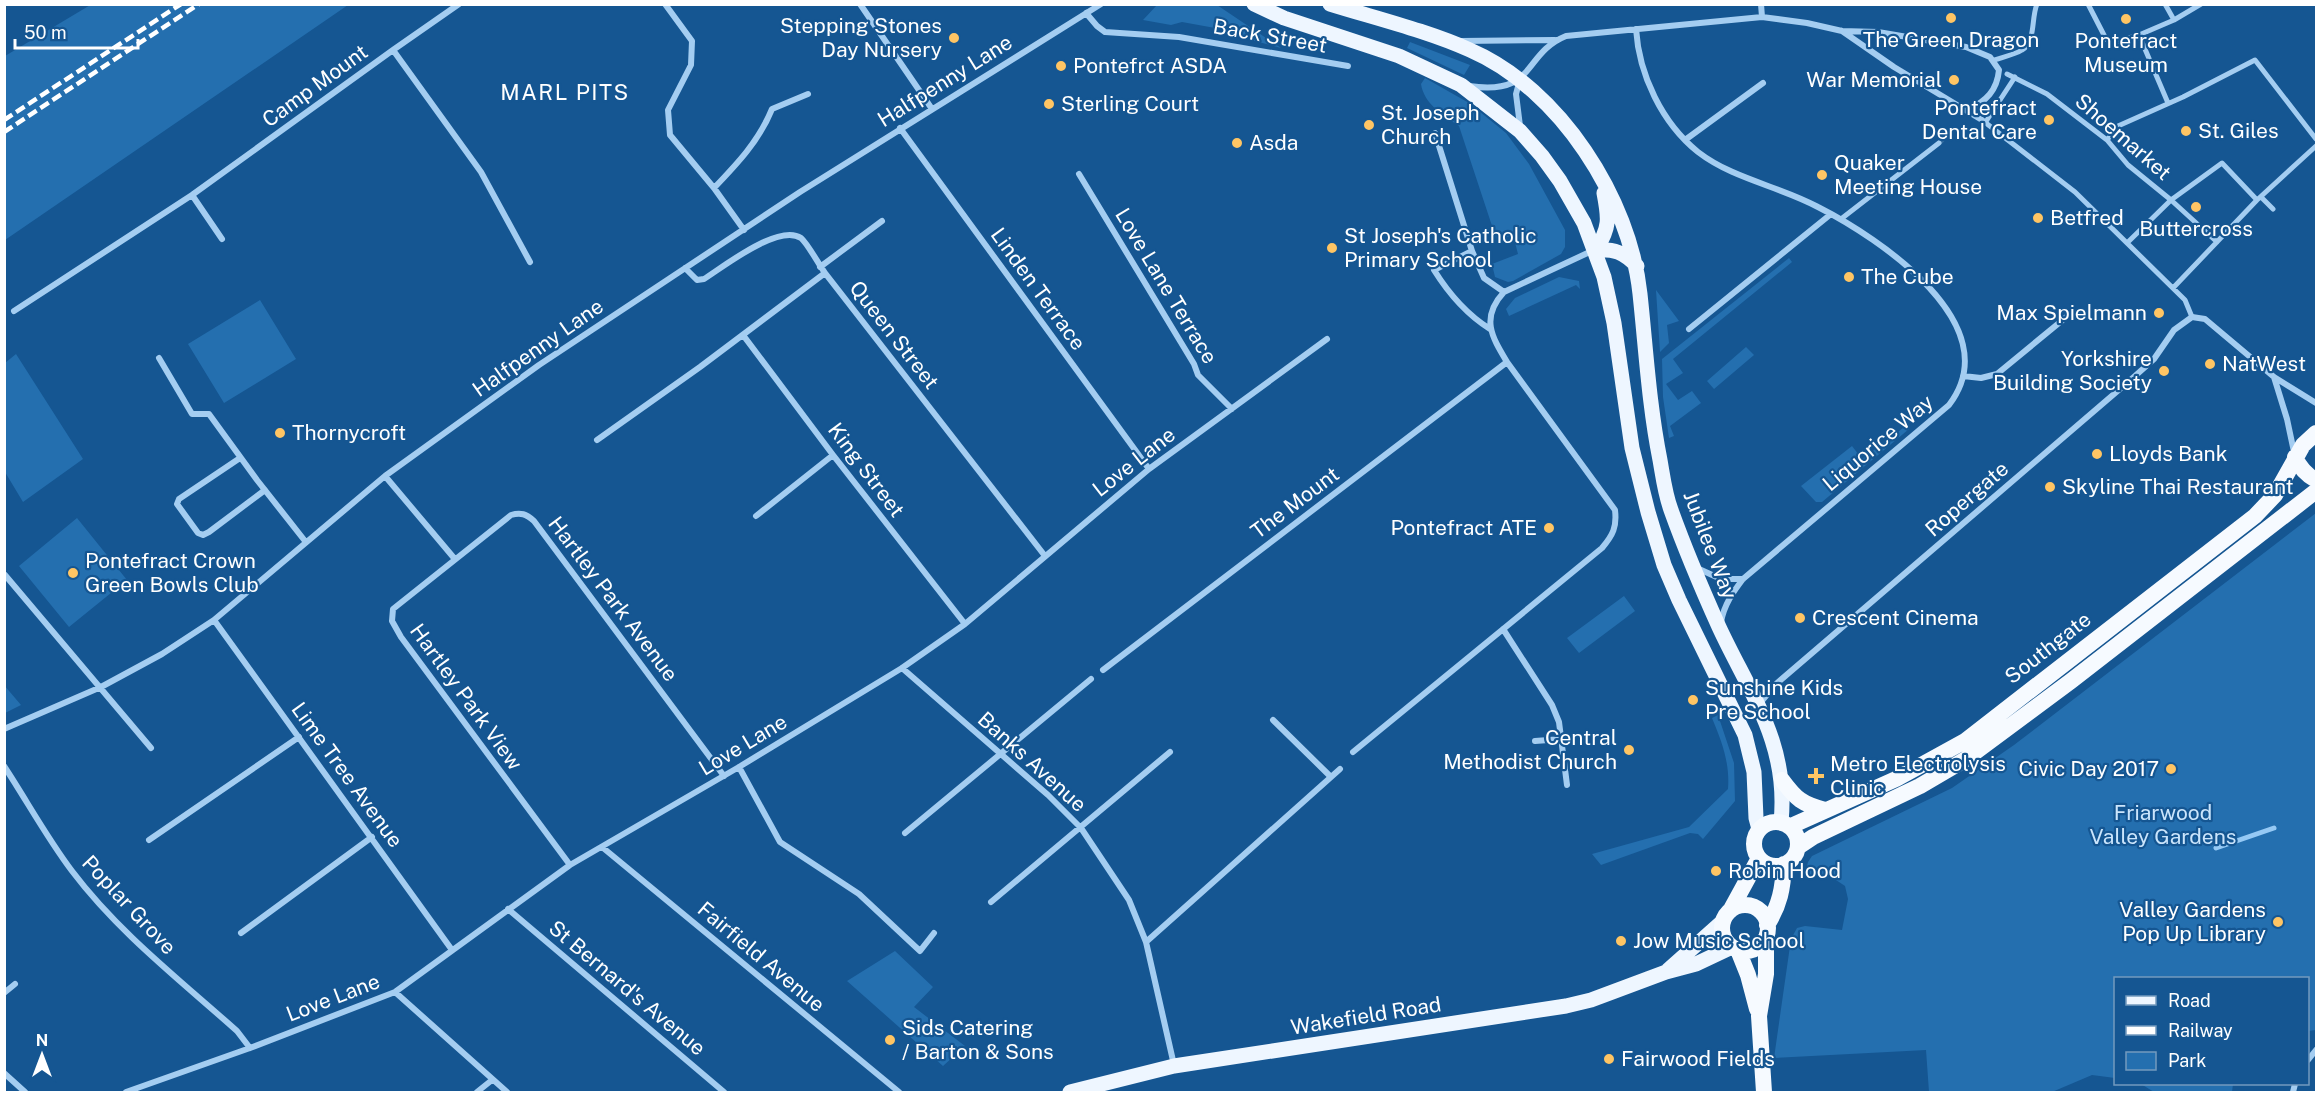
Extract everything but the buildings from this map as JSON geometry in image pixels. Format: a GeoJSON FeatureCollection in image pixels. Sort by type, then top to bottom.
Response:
{"type":"FeatureCollection","features":[{"type":"Feature","properties":{"kind":"highway","name":"Southgate"},"geometry":{"type":"LineString","coordinates":[[1786,824],[1825,810],[1896,779],[1965,741],[2255,516],[2275,495],[2302,445],[2316,433]]}},
{"type":"Feature","properties":{"kind":"highway"},"geometry":{"type":"LineString","coordinates":[[2295,457],[2300,468],[2316,480]]}},
{"type":"Feature","properties":{"kind":"highway","name":"Southgate"},"geometry":{"type":"LineString","coordinates":[[1798,847],[1813,837],[1920,786],[1966,759],[2071,681],[2316,491]]}},
{"type":"Feature","properties":{"kind":"highway"},"geometry":{"type":"LineString","coordinates":[[1782,780],[1795,798],[1809,806],[1825,810]]}},
{"type":"Feature","properties":{"kind":"highway"},"geometry":{"type":"LineString","coordinates":[[1769,822],[1786,824],[1798,839],[1798,847],[1791,860],[1784,864],[1771,865],[1759,858],[1754,847],[1759,830],[1769,822]]}},
{"type":"Feature","properties":{"kind":"highway"},"geometry":{"type":"LineString","coordinates":[[1759,858],[1726,916],[1723,936],[1735,949],[1748,975],[1759,1016],[1764,1092]]}},
{"type":"Feature","properties":{"kind":"highway"},"geometry":{"type":"LineString","coordinates":[[1735,949],[1751,950],[1762,944],[1778,908],[1782,893],[1784,864]]}},
{"type":"Feature","properties":{"kind":"highway"},"geometry":{"type":"LineString","coordinates":[[1726,916],[1742,906],[1749,906],[1761,913],[1766,932],[1766,974],[1759,1016]]}},
{"type":"Feature","properties":{"kind":"main road"},"geometry":{"type":"LineString","coordinates":[[1254,4],[1284,18],[1399,56],[1461,85],[1520,131],[1560,181],[1584,223],[1596,250],[1604,277],[1614,323],[1632,448],[1664,565],[1745,735],[1754,772],[1756,818],[1759,830]]}},
{"type":"Feature","properties":{"kind":"main road"},"geometry":{"type":"LineString","coordinates":[[1330,4],[1470,50],[1496,63],[1543,100],[1561,121],[1601,179],[1609,219],[1605,234],[1596,250]]}},
{"type":"Feature","properties":{"kind":"main road","name":"Jubilee Way"},"geometry":{"type":"LineString","coordinates":[[1601,179],[1629,236],[1636,266],[1655,438],[1670,507],[1720,628],[1759,704],[1776,748],[1786,824]]}},
{"type":"Feature","properties":{"kind":"main road"},"geometry":{"type":"LineString","coordinates":[[1596,250],[1612,249],[1624,253],[1636,266]]}},
{"type":"Feature","properties":{"kind":"main road","name":"Wakefield Road"},"geometry":{"type":"LineString","coordinates":[[1666,972],[1726,916]]}},
{"type":"Feature","properties":{"kind":"main road","name":"Wakefield Road"},"geometry":{"type":"LineString","coordinates":[[1070,1092],[1174,1066],[1566,1006],[1592,1000],[1735,949]]}},
{"type":"Feature","properties":{"kind":"street","name":"Camp Mount"},"geometry":{"type":"LineString","coordinates":[[14,311],[192,195],[459,4]]}},
{"type":"Feature","properties":{"kind":"street"},"geometry":{"type":"LineString","coordinates":[[665,4],[692,41],[691,65],[668,110],[670,135],[714,188],[744,230]]}},
{"type":"Feature","properties":{"kind":"street"},"geometry":{"type":"LineString","coordinates":[[860,4],[932,109]]}},
{"type":"Feature","properties":{"kind":"street","name":"Halfpenny Lane"},"geometry":{"type":"LineString","coordinates":[[4,729],[101,687],[162,654],[214,620],[305,541],[385,476],[539,365],[900,128],[1101,4]]}},
{"type":"Feature","properties":{"kind":"street"},"geometry":{"type":"LineString","coordinates":[[1761,4],[1762,17]]}},
{"type":"Feature","properties":{"kind":"street"},"geometry":{"type":"LineString","coordinates":[[1994,60],[2024,49],[2031,40],[2037,4]]}},
{"type":"Feature","properties":{"kind":"street"},"geometry":{"type":"LineString","coordinates":[[2088,4],[2106,39],[2113,43],[2174,20],[2201,4]]}},
{"type":"Feature","properties":{"kind":"street"},"geometry":{"type":"LineString","coordinates":[[2164,4],[2174,20]]}},
{"type":"Feature","properties":{"kind":"street","name":"Back Street"},"geometry":{"type":"LineString","coordinates":[[1086,13],[1105,32],[1195,39],[1348,66]]}},
{"type":"Feature","properties":{"kind":"street"},"geometry":{"type":"LineString","coordinates":[[1445,41],[1556,40],[1574,34],[1762,17],[1807,23],[1842,31],[1878,32],[1966,46],[1994,60],[1999,70],[1993,93],[1981,104],[1968,111]]}},
{"type":"Feature","properties":{"kind":"street","name":"Liquorice Way"},"geometry":{"type":"LineString","coordinates":[[1636,29],[1641,60],[1662,112],[1685,140],[1720,167],[1790,193],[1870,236],[1932,291],[1948,311],[1961,334],[1964,351],[1963,376],[1958,394],[1942,412],[1743,579],[1731,594],[1722,613],[1720,628]]}},
{"type":"Feature","properties":{"kind":"street"},"geometry":{"type":"LineString","coordinates":[[1842,31],[1894,67],[1983,121],[2074,192],[2186,301],[2192,316],[2205,319],[2274,378],[2316,402]]}},
{"type":"Feature","properties":{"kind":"street"},"geometry":{"type":"LineString","coordinates":[[2139,35],[2168,103]]}},
{"type":"Feature","properties":{"kind":"street"},"geometry":{"type":"LineString","coordinates":[[1520,131],[1516,94],[1520,80],[1556,40]]}},
{"type":"Feature","properties":{"kind":"street"},"geometry":{"type":"LineString","coordinates":[[393,50],[481,172],[530,262]]}},
{"type":"Feature","properties":{"kind":"street"},"geometry":{"type":"LineString","coordinates":[[2107,140],[2118,126],[2255,60],[2316,139]]}},
{"type":"Feature","properties":{"kind":"street","name":"Shoemarket"},"geometry":{"type":"LineString","coordinates":[[1999,70],[2047,94],[2107,140],[2128,165],[2217,242]]}},
{"type":"Feature","properties":{"kind":"street"},"geometry":{"type":"LineString","coordinates":[[1983,121],[2014,77]]}},
{"type":"Feature","properties":{"kind":"street"},"geometry":{"type":"LineString","coordinates":[[1461,85],[1485,89],[1520,80]]}},
{"type":"Feature","properties":{"kind":"street"},"geometry":{"type":"LineString","coordinates":[[1685,140],[1763,83]]}},
{"type":"Feature","properties":{"kind":"street"},"geometry":{"type":"LineString","coordinates":[[714,188],[745,156],[764,129],[772,109],[808,94]]}},
{"type":"Feature","properties":{"kind":"street","name":"Linden Terrace"},"geometry":{"type":"LineString","coordinates":[[900,128],[1149,469]]}},
{"type":"Feature","properties":{"kind":"street"},"geometry":{"type":"LineString","coordinates":[[1435,133],[1472,251],[1484,278],[1504,292]]}},
{"type":"Feature","properties":{"kind":"street"},"geometry":{"type":"LineString","coordinates":[[1841,219],[1939,143]]}},
{"type":"Feature","properties":{"kind":"street"},"geometry":{"type":"LineString","coordinates":[[2173,288],[2259,199],[2316,146]]}},
{"type":"Feature","properties":{"kind":"street"},"geometry":{"type":"LineString","coordinates":[[2127,243],[2171,200],[2222,163],[2272,209]]}},
{"type":"Feature","properties":{"kind":"street","name":"Love Lane Terrace"},"geometry":{"type":"LineString","coordinates":[[1079,174],[1198,375],[1232,409]]}},
{"type":"Feature","properties":{"kind":"street"},"geometry":{"type":"LineString","coordinates":[[192,195],[222,240]]}},
{"type":"Feature","properties":{"kind":"street"},"geometry":{"type":"LineString","coordinates":[[1689,328],[1831,213]]}},
{"type":"Feature","properties":{"kind":"street"},"geometry":{"type":"LineString","coordinates":[[820,267],[882,221]]}},
{"type":"Feature","properties":{"kind":"street","name":"Queen Street"},"geometry":{"type":"LineString","coordinates":[[685,268],[697,280],[704,279],[767,239],[789,234],[801,238],[820,267],[1045,556]]}},
{"type":"Feature","properties":{"kind":"street"},"geometry":{"type":"LineString","coordinates":[[1353,752],[1602,548],[1611,538],[1615,529],[1615,510],[1507,362],[1490,329],[1495,302],[1504,292],[1596,250]]}},
{"type":"Feature","properties":{"kind":"street"},"geometry":{"type":"LineString","coordinates":[[1472,251],[1434,270],[1462,308],[1490,329]]}},
{"type":"Feature","properties":{"kind":"street"},"geometry":{"type":"LineString","coordinates":[[597,440],[700,367],[825,273]]}},
{"type":"Feature","properties":{"kind":"street"},"geometry":{"type":"LineString","coordinates":[[1963,376],[1981,378],[1997,375],[2070,314]]}},
{"type":"Feature","properties":{"kind":"street","name":"Ropergate"},"geometry":{"type":"LineString","coordinates":[[1759,704],[1776,684],[2148,365],[2174,330],[2192,316]]}},
{"type":"Feature","properties":{"kind":"street","name":"King Street"},"geometry":{"type":"LineString","coordinates":[[743,335],[965,624]]}},
{"type":"Feature","properties":{"kind":"street","name":"Love Lane"},"geometry":{"type":"LineString","coordinates":[[126,1092],[250,1048],[395,992],[570,865],[724,776],[902,668],[965,624],[1149,469],[1327,339]]}},
{"type":"Feature","properties":{"kind":"street"},"geometry":{"type":"LineString","coordinates":[[159,358],[192,414],[209,414],[264,490],[305,541]]}},
{"type":"Feature","properties":{"kind":"street","name":"The Mount"},"geometry":{"type":"LineString","coordinates":[[1103,670],[1507,362]]}},
{"type":"Feature","properties":{"kind":"street"},"geometry":{"type":"LineString","coordinates":[[2274,378],[2293,441],[2295,457]]}},
{"type":"Feature","properties":{"kind":"street"},"geometry":{"type":"LineString","coordinates":[[756,516],[833,455]]}},
{"type":"Feature","properties":{"kind":"street"},"geometry":{"type":"LineString","coordinates":[[240,458],[179,499],[177,504],[198,533],[203,535],[209,532],[264,490]]}},
{"type":"Feature","properties":{"kind":"street"},"geometry":{"type":"LineString","coordinates":[[385,476],[454,558]]}},
{"type":"Feature","properties":{"kind":"street","name":"Hartley Park Avenue"},"geometry":{"type":"LineString","coordinates":[[454,558],[511,515],[518,513],[527,515],[534,521],[724,776]]}},
{"type":"Feature","properties":{"kind":"street","name":"Hartley Park View"},"geometry":{"type":"LineString","coordinates":[[454,558],[393,609],[392,621],[401,637],[570,865]]}},
{"type":"Feature","properties":{"kind":"street"},"geometry":{"type":"LineString","coordinates":[[1692,563],[1703,572],[1721,579],[1743,579]]}},
{"type":"Feature","properties":{"kind":"street"},"geometry":{"type":"LineString","coordinates":[[5,575],[151,748]]}},
{"type":"Feature","properties":{"kind":"street","name":"Lime Tree Avenue"},"geometry":{"type":"LineString","coordinates":[[214,620],[452,950]]}},
{"type":"Feature","properties":{"kind":"street"},"geometry":{"type":"LineString","coordinates":[[1503,629],[1552,705],[1559,722],[1567,785]]}},
{"type":"Feature","properties":{"kind":"street","name":"Banks Avenue"},"geometry":{"type":"LineString","coordinates":[[902,668],[1048,795],[1081,828],[1129,900],[1146,942],[1174,1066]]}},
{"type":"Feature","properties":{"kind":"street"},"geometry":{"type":"LineString","coordinates":[[905,833],[1091,679]]}},
{"type":"Feature","properties":{"kind":"street"},"geometry":{"type":"LineString","coordinates":[[1273,720],[1331,777]]}},
{"type":"Feature","properties":{"kind":"street"},"geometry":{"type":"LineString","coordinates":[[149,840],[299,737]]}},
{"type":"Feature","properties":{"kind":"street"},"geometry":{"type":"LineString","coordinates":[[1535,741],[1562,739]]}},
{"type":"Feature","properties":{"kind":"street"},"geometry":{"type":"LineString","coordinates":[[991,902],[1170,752]]}},
{"type":"Feature","properties":{"kind":"street","name":"Poplar Grove"},"geometry":{"type":"LineString","coordinates":[[4,766],[71,870],[134,940],[237,1031],[250,1048]]}},
{"type":"Feature","properties":{"kind":"street"},"geometry":{"type":"LineString","coordinates":[[739,767],[780,842],[859,894],[920,951],[934,933]]}},
{"type":"Feature","properties":{"kind":"street"},"geometry":{"type":"LineString","coordinates":[[1146,942],[1340,769]]}},
{"type":"Feature","properties":{"kind":"street"},"geometry":{"type":"LineString","coordinates":[[241,933],[372,837]]}},
{"type":"Feature","properties":{"kind":"street","name":"Fairfield Avenue"},"geometry":{"type":"LineString","coordinates":[[602,847],[899,1092]]}},
{"type":"Feature","properties":{"kind":"street","name":"St Bernard's Avenue"},"geometry":{"type":"LineString","coordinates":[[508,909],[724,1092]]}},
{"type":"Feature","properties":{"kind":"street"},"geometry":{"type":"LineString","coordinates":[[4,993],[15,984]]}},
{"type":"Feature","properties":{"kind":"street"},"geometry":{"type":"LineString","coordinates":[[395,992],[507,1092]]}},
{"type":"Feature","properties":{"kind":"street"},"geometry":{"type":"LineString","coordinates":[[4,1073],[25,1092]]}},
{"type":"Feature","properties":{"kind":"street"},"geometry":{"type":"LineString","coordinates":[[477,1092],[492,1080]]}},
{"type":"Feature","properties":{"kind":"green space"},"geometry":{"type":"Polygon","coordinates":[[[92,4],[348,5],[5,240],[5,56],[92,4]]]}},
{"type":"Feature","properties":{"kind":"green space"},"geometry":{"type":"Polygon","coordinates":[[[1157,5],[1217,5],[1281,48],[1232,35],[1226,30],[1182,22],[1171,25],[1143,20],[1157,5]]]}},
{"type":"Feature","properties":{"kind":"green space"},"geometry":{"type":"Polygon","coordinates":[[[1410,42],[1470,65],[1464,75],[1407,48],[1410,42]]]}},
{"type":"Feature","properties":{"kind":"green space"},"geometry":{"type":"Polygon","coordinates":[[[1425,78],[1469,103],[1506,133],[1529,164],[1565,230],[1565,247],[1561,254],[1513,281],[1508,282],[1495,277],[1492,264],[1518,254],[1513,235],[1497,241],[1459,126],[1430,103],[1421,84],[1425,78]]]}},
{"type":"Feature","properties":{"kind":"green space"},"geometry":{"type":"Polygon","coordinates":[[[1789,258],[1792,262],[1673,359],[1683,373],[1666,384],[1678,400],[1692,391],[1701,403],[1670,426],[1674,436],[1669,438],[1663,397],[1662,359],[1789,258]]]}},
{"type":"Feature","properties":{"kind":"green space"},"geometry":{"type":"Polygon","coordinates":[[[1559,277],[1579,281],[1580,289],[1576,285],[1509,316],[1506,309],[1515,298],[1559,277]]]}},
{"type":"Feature","properties":{"kind":"green space"},"geometry":{"type":"Polygon","coordinates":[[[1656,290],[1679,321],[1667,325],[1669,343],[1660,352],[1656,290]]]}},
{"type":"Feature","properties":{"kind":"green space"},"geometry":{"type":"Polygon","coordinates":[[[260,300],[296,359],[224,403],[188,344],[260,300]]]}},
{"type":"Feature","properties":{"kind":"green space"},"geometry":{"type":"Polygon","coordinates":[[[1746,347],[1754,355],[1714,389],[1707,381],[1746,347]]]}},
{"type":"Feature","properties":{"kind":"green space"},"geometry":{"type":"Polygon","coordinates":[[[16,354],[83,459],[23,502],[5,472],[5,363],[16,354]]]}},
{"type":"Feature","properties":{"kind":"green space"},"geometry":{"type":"Polygon","coordinates":[[[1907,425],[1909,429],[1822,502],[1816,502],[1801,486],[1852,446],[1862,459],[1907,425]]]}},
{"type":"Feature","properties":{"kind":"green space","name":"Friarwood Valley Gardens"},"geometry":{"type":"Polygon","coordinates":[[[2316,513],[2316,1030],[2309,1031],[2309,977],[2114,977],[2114,1078],[2092,1075],[2052,1092],[1929,1092],[1926,1050],[1774,1058],[1791,939],[1797,928],[1805,926],[1842,930],[1848,899],[1845,886],[1833,878],[1805,874],[1812,856],[1952,788],[2014,745],[2316,513]]]}},
{"type":"Feature","properties":{"kind":"green space","name":"Pontefract Crown Green Bowls Club"},"geometry":{"type":"Polygon","coordinates":[[[77,518],[127,580],[69,627],[19,566],[77,518]]]}},
{"type":"Feature","properties":{"kind":"green space"},"geometry":{"type":"Polygon","coordinates":[[[1624,596],[1635,611],[1579,653],[1567,638],[1624,596]]]}},
{"type":"Feature","properties":{"kind":"green space"},"geometry":{"type":"Polygon","coordinates":[[[4,685],[21,705],[5,713],[4,713],[4,685]]]}},
{"type":"Feature","properties":{"kind":"green space"},"geometry":{"type":"Polygon","coordinates":[[[1718,715],[1734,763],[1735,801],[1703,839],[1698,834],[1690,833],[1601,865],[1592,854],[1689,827],[1728,789],[1728,770],[1712,718],[1718,715]]]}},
{"type":"Feature","properties":{"kind":"green space"},"geometry":{"type":"Polygon","coordinates":[[[895,951],[933,987],[914,1007],[965,1046],[943,1066],[847,981],[895,951]]]}},
{"type":"Feature","properties":{"kind":"green space"},"geometry":{"type":"Polygon","coordinates":[[[2143,1085],[2233,1085],[2232,1092],[2154,1092],[2143,1085]]]}},
{"type":"Feature","properties":{"kind":"waterway"},"geometry":{"type":"LineString","coordinates":[[2216,848],[2274,828]]}},
{"type":"Feature","properties":{"kind":"tunnel"},"geometry":{"type":"LineString","coordinates":[[1939,143],[1954,128]]}},
{"type":"Feature","properties":{"kind":"railway"},"geometry":{"type":"LineString","coordinates":[[4,120],[181,4]]}},
{"type":"Feature","properties":{"kind":"railway"},"geometry":{"type":"LineString","coordinates":[[4,132],[199,4]]}},
{"type":"Feature","properties":{"kind":"place","name":"The Green Dragon"},"geometry":{"type":"Point","coordinates":[1951,18]}},
{"type":"Feature","properties":{"kind":"place","name":"Pontefract Museum"},"geometry":{"type":"Point","coordinates":[2126,19]}},
{"type":"Feature","properties":{"kind":"place","name":"Stepping Stones Day Nursery"},"geometry":{"type":"Point","coordinates":[954,38]}},
{"type":"Feature","properties":{"kind":"place","name":"Pontefrct ASDA"},"geometry":{"type":"Point","coordinates":[1061,66]}},
{"type":"Feature","properties":{"kind":"place","name":"War Memorial"},"geometry":{"type":"Point","coordinates":[1954,80]}},
{"type":"Feature","properties":{"kind":"place","name":"Sterling Court"},"geometry":{"type":"Point","coordinates":[1049,104]}},
{"type":"Feature","properties":{"kind":"place","name":"Pontefract Dental Care"},"geometry":{"type":"Point","coordinates":[2049,120]}},
{"type":"Feature","properties":{"kind":"place","name":"St. Joseph Church"},"geometry":{"type":"Point","coordinates":[1369,125]}},
{"type":"Feature","properties":{"kind":"place","name":"St. Giles"},"geometry":{"type":"Point","coordinates":[2186,131]}},
{"type":"Feature","properties":{"kind":"place","name":"Asda"},"geometry":{"type":"Point","coordinates":[1237,143]}},
{"type":"Feature","properties":{"kind":"place","name":"Quaker Meeting House"},"geometry":{"type":"Point","coordinates":[1822,175]}},
{"type":"Feature","properties":{"kind":"place","name":"Buttercross"},"geometry":{"type":"Point","coordinates":[2196,207]}},
{"type":"Feature","properties":{"kind":"place","name":"Betfred"},"geometry":{"type":"Point","coordinates":[2038,218]}},
{"type":"Feature","properties":{"kind":"place","name":"St Joseph's Catholic Primary School"},"geometry":{"type":"Point","coordinates":[1332,248]}},
{"type":"Feature","properties":{"kind":"place","name":"The Cube"},"geometry":{"type":"Point","coordinates":[1849,277]}},
{"type":"Feature","properties":{"kind":"place","name":"Max Spielmann"},"geometry":{"type":"Point","coordinates":[2159,313]}},
{"type":"Feature","properties":{"kind":"place","name":"NatWest"},"geometry":{"type":"Point","coordinates":[2210,364]}},
{"type":"Feature","properties":{"kind":"place","name":"Yorkshire Building Society"},"geometry":{"type":"Point","coordinates":[2164,371]}},
{"type":"Feature","properties":{"kind":"place","name":"Thornycroft"},"geometry":{"type":"Point","coordinates":[280,433]}},
{"type":"Feature","properties":{"kind":"place","name":"Lloyds Bank"},"geometry":{"type":"Point","coordinates":[2097,454]}},
{"type":"Feature","properties":{"kind":"place","name":"Skyline Thai Restaurant"},"geometry":{"type":"Point","coordinates":[2050,487]}},
{"type":"Feature","properties":{"kind":"place","name":"Pontefract ATE"},"geometry":{"type":"Point","coordinates":[1549,528]}},
{"type":"Feature","properties":{"kind":"place","name":"Pontefract Crown Green Bowls Club"},"geometry":{"type":"Point","coordinates":[73,573]}},
{"type":"Feature","properties":{"kind":"place","name":"Crescent Cinema"},"geometry":{"type":"Point","coordinates":[1800,618]}},
{"type":"Feature","properties":{"kind":"place","name":"Sunshine Kids Pre School"},"geometry":{"type":"Point","coordinates":[1693,700]}},
{"type":"Feature","properties":{"kind":"place","name":"Central Methodist Church"},"geometry":{"type":"Point","coordinates":[1629,750]}},
{"type":"Feature","properties":{"kind":"place","name":"Civic Day 2017"},"geometry":{"type":"Point","coordinates":[2171,769]}},
{"type":"Feature","properties":{"kind":"place","name":"Metro Electrolysis Clinic"},"geometry":{"type":"Point","coordinates":[1816,776]}},
{"type":"Feature","properties":{"kind":"place","name":"Robin Hood"},"geometry":{"type":"Point","coordinates":[1716,871]}},
{"type":"Feature","properties":{"kind":"place","name":"Valley Gardens Pop Up Library"},"geometry":{"type":"Point","coordinates":[2278,922]}},
{"type":"Feature","properties":{"kind":"place","name":"Jow Music School"},"geometry":{"type":"Point","coordinates":[1621,941]}},
{"type":"Feature","properties":{"kind":"place","name":"Sids Catering / Barton & Sons"},"geometry":{"type":"Point","coordinates":[890,1040]}},
{"type":"Feature","properties":{"kind":"place","name":"Fairwood Fields"},"geometry":{"type":"Point","coordinates":[1609,1059]}},
{"type":"Feature","properties":{"kind":"district","name":"MARL PITS"},"geometry":{"type":"Point","coordinates":[565,92]}}]}
